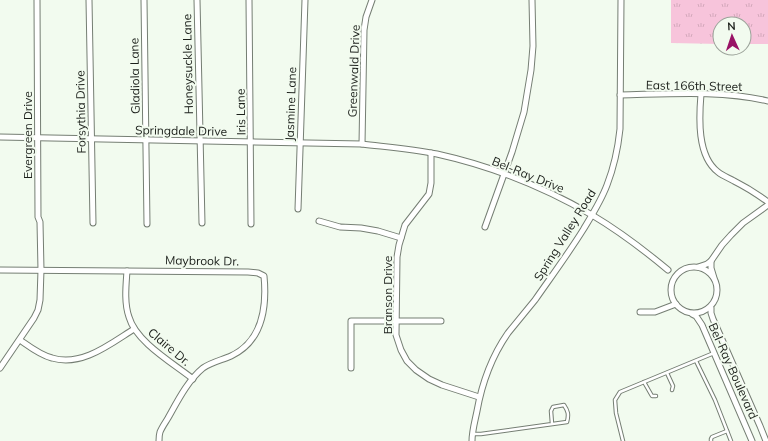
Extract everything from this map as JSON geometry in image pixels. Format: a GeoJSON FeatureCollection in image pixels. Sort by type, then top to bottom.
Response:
{"type":"FeatureCollection","features":[{"type":"Feature","properties":{"kind":"street","name":"Evergreen Drive"},"geometry":{"type":"LineString","coordinates":[[0,368],[34,318],[38,310],[40,300],[41,270],[40,222],[38,217],[37,0]]}},
{"type":"Feature","properties":{"kind":"street","name":"Forsythia Drive"},"geometry":{"type":"LineString","coordinates":[[89,0],[93,224]]}},
{"type":"Feature","properties":{"kind":"street","name":"Gladiola Lane"},"geometry":{"type":"LineString","coordinates":[[144,0],[147,224]]}},
{"type":"Feature","properties":{"kind":"street","name":"Honeysuckle Lane"},"geometry":{"type":"LineString","coordinates":[[197,0],[202,223]]}},
{"type":"Feature","properties":{"kind":"street","name":"Iris Lane"},"geometry":{"type":"LineString","coordinates":[[249,0],[251,224]]}},
{"type":"Feature","properties":{"kind":"street","name":"Jasmine Lane"},"geometry":{"type":"LineString","coordinates":[[298,209],[305,0]]}},
{"type":"Feature","properties":{"kind":"street","name":"Greenwald Drive"},"geometry":{"type":"LineString","coordinates":[[362,144],[364,30],[366,17],[372,0]]}},
{"type":"Feature","properties":{"kind":"street"},"geometry":{"type":"LineString","coordinates":[[485,227],[519,130],[528,88],[532,46],[532,0]]}},
{"type":"Feature","properties":{"kind":"street","name":"Spring Valley Road"},"geometry":{"type":"LineString","coordinates":[[472,441],[472,434],[480,397],[489,368],[499,348],[554,274],[592,215],[607,184],[616,155],[620,129],[621,0]]}},
{"type":"Feature","properties":{"kind":"street"},"geometry":{"type":"LineString","coordinates":[[672,284],[668,270],[681,270],[707,264],[711,261],[731,234],[742,223],[768,204],[749,189],[718,172],[707,161],[701,137],[701,94]]}},
{"type":"Feature","properties":{"kind":"street","name":"East 166th Street"},"geometry":{"type":"LineString","coordinates":[[620,95],[722,94],[768,101]]}},
{"type":"Feature","properties":{"kind":"street","name":"Springdale Drive"},"geometry":{"type":"LineString","coordinates":[[0,137],[362,144]]}},
{"type":"Feature","properties":{"kind":"street","name":"Bel-Ray Drive"},"geometry":{"type":"LineString","coordinates":[[362,144],[431,153],[503,174],[531,185],[592,215],[640,247],[668,270]]}},
{"type":"Feature","properties":{"kind":"street","name":"Branson Drive"},"geometry":{"type":"LineString","coordinates":[[431,153],[431,183],[429,194],[405,226],[397,257],[396,335],[401,350],[407,361],[416,370],[429,379],[442,385],[480,397]]}},
{"type":"Feature","properties":{"kind":"street"},"geometry":{"type":"LineString","coordinates":[[319,221],[340,227],[362,228],[378,231],[401,238]]}},
{"type":"Feature","properties":{"kind":"street","name":"Bel-Ray Boulevard"},"geometry":{"type":"LineString","coordinates":[[676,304],[686,312],[702,313],[711,308],[716,302],[718,290],[711,268],[711,261]]}},
{"type":"Feature","properties":{"kind":"street"},"geometry":{"type":"LineString","coordinates":[[697,267],[707,271],[715,278]]}},
{"type":"Feature","properties":{"kind":"street","name":"Maybrook Dr."},"geometry":{"type":"LineString","coordinates":[[0,270],[258,272],[264,276],[263,314],[259,328],[248,344],[232,356],[214,362],[203,368],[193,379]]}},
{"type":"Feature","properties":{"kind":"street"},"geometry":{"type":"LineString","coordinates":[[640,312],[655,312],[676,304],[671,293],[672,284],[674,278],[681,270]]}},
{"type":"Feature","properties":{"kind":"street"},"geometry":{"type":"LineString","coordinates":[[20,340],[50,358],[60,360],[75,360],[90,355],[108,346],[134,329],[129,317],[127,306],[127,271]]}},
{"type":"Feature","properties":{"kind":"street","name":"Bel-Ray Boulevard"},"geometry":{"type":"LineString","coordinates":[[711,308],[711,313],[766,441]]}},
{"type":"Feature","properties":{"kind":"street","name":"Bel-Ray Boulevard"},"geometry":{"type":"LineString","coordinates":[[691,313],[699,319],[752,441]]}},
{"type":"Feature","properties":{"kind":"street"},"geometry":{"type":"LineString","coordinates":[[351,368],[351,321],[441,321]]}},
{"type":"Feature","properties":{"kind":"street","name":"Claire Dr."},"geometry":{"type":"LineString","coordinates":[[134,329],[144,341],[193,379]]}},
{"type":"Feature","properties":{"kind":"street"},"geometry":{"type":"LineString","coordinates":[[159,441],[160,432],[175,405],[193,379]]}},
{"type":"Feature","properties":{"kind":"lane"},"geometry":{"type":"LineString","coordinates":[[623,441],[616,413],[615,400],[620,392],[714,353]]}},
{"type":"Feature","properties":{"kind":"lane"},"geometry":{"type":"LineString","coordinates":[[696,361],[731,441]]}},
{"type":"Feature","properties":{"kind":"lane"},"geometry":{"type":"LineString","coordinates":[[667,373],[673,386],[672,390]]}},
{"type":"Feature","properties":{"kind":"lane"},"geometry":{"type":"LineString","coordinates":[[644,382],[650,394],[652,396],[656,396]]}},
{"type":"Feature","properties":{"kind":"lane"},"geometry":{"type":"LineString","coordinates":[[472,434],[481,434],[567,422],[569,415],[568,410],[564,405],[553,407],[551,411],[552,424]]}},
{"type":"Feature","properties":{"kind":"lane"},"geometry":{"type":"LineString","coordinates":[[711,441],[710,439],[712,437],[727,431]]}},
{"type":"Feature","properties":{"kind":"green space"},"geometry":{"type":"Polygon","coordinates":[[[671,0],[768,0],[768,44],[752,44],[752,16],[712,16],[712,44],[671,43],[671,0]]]}}]}
